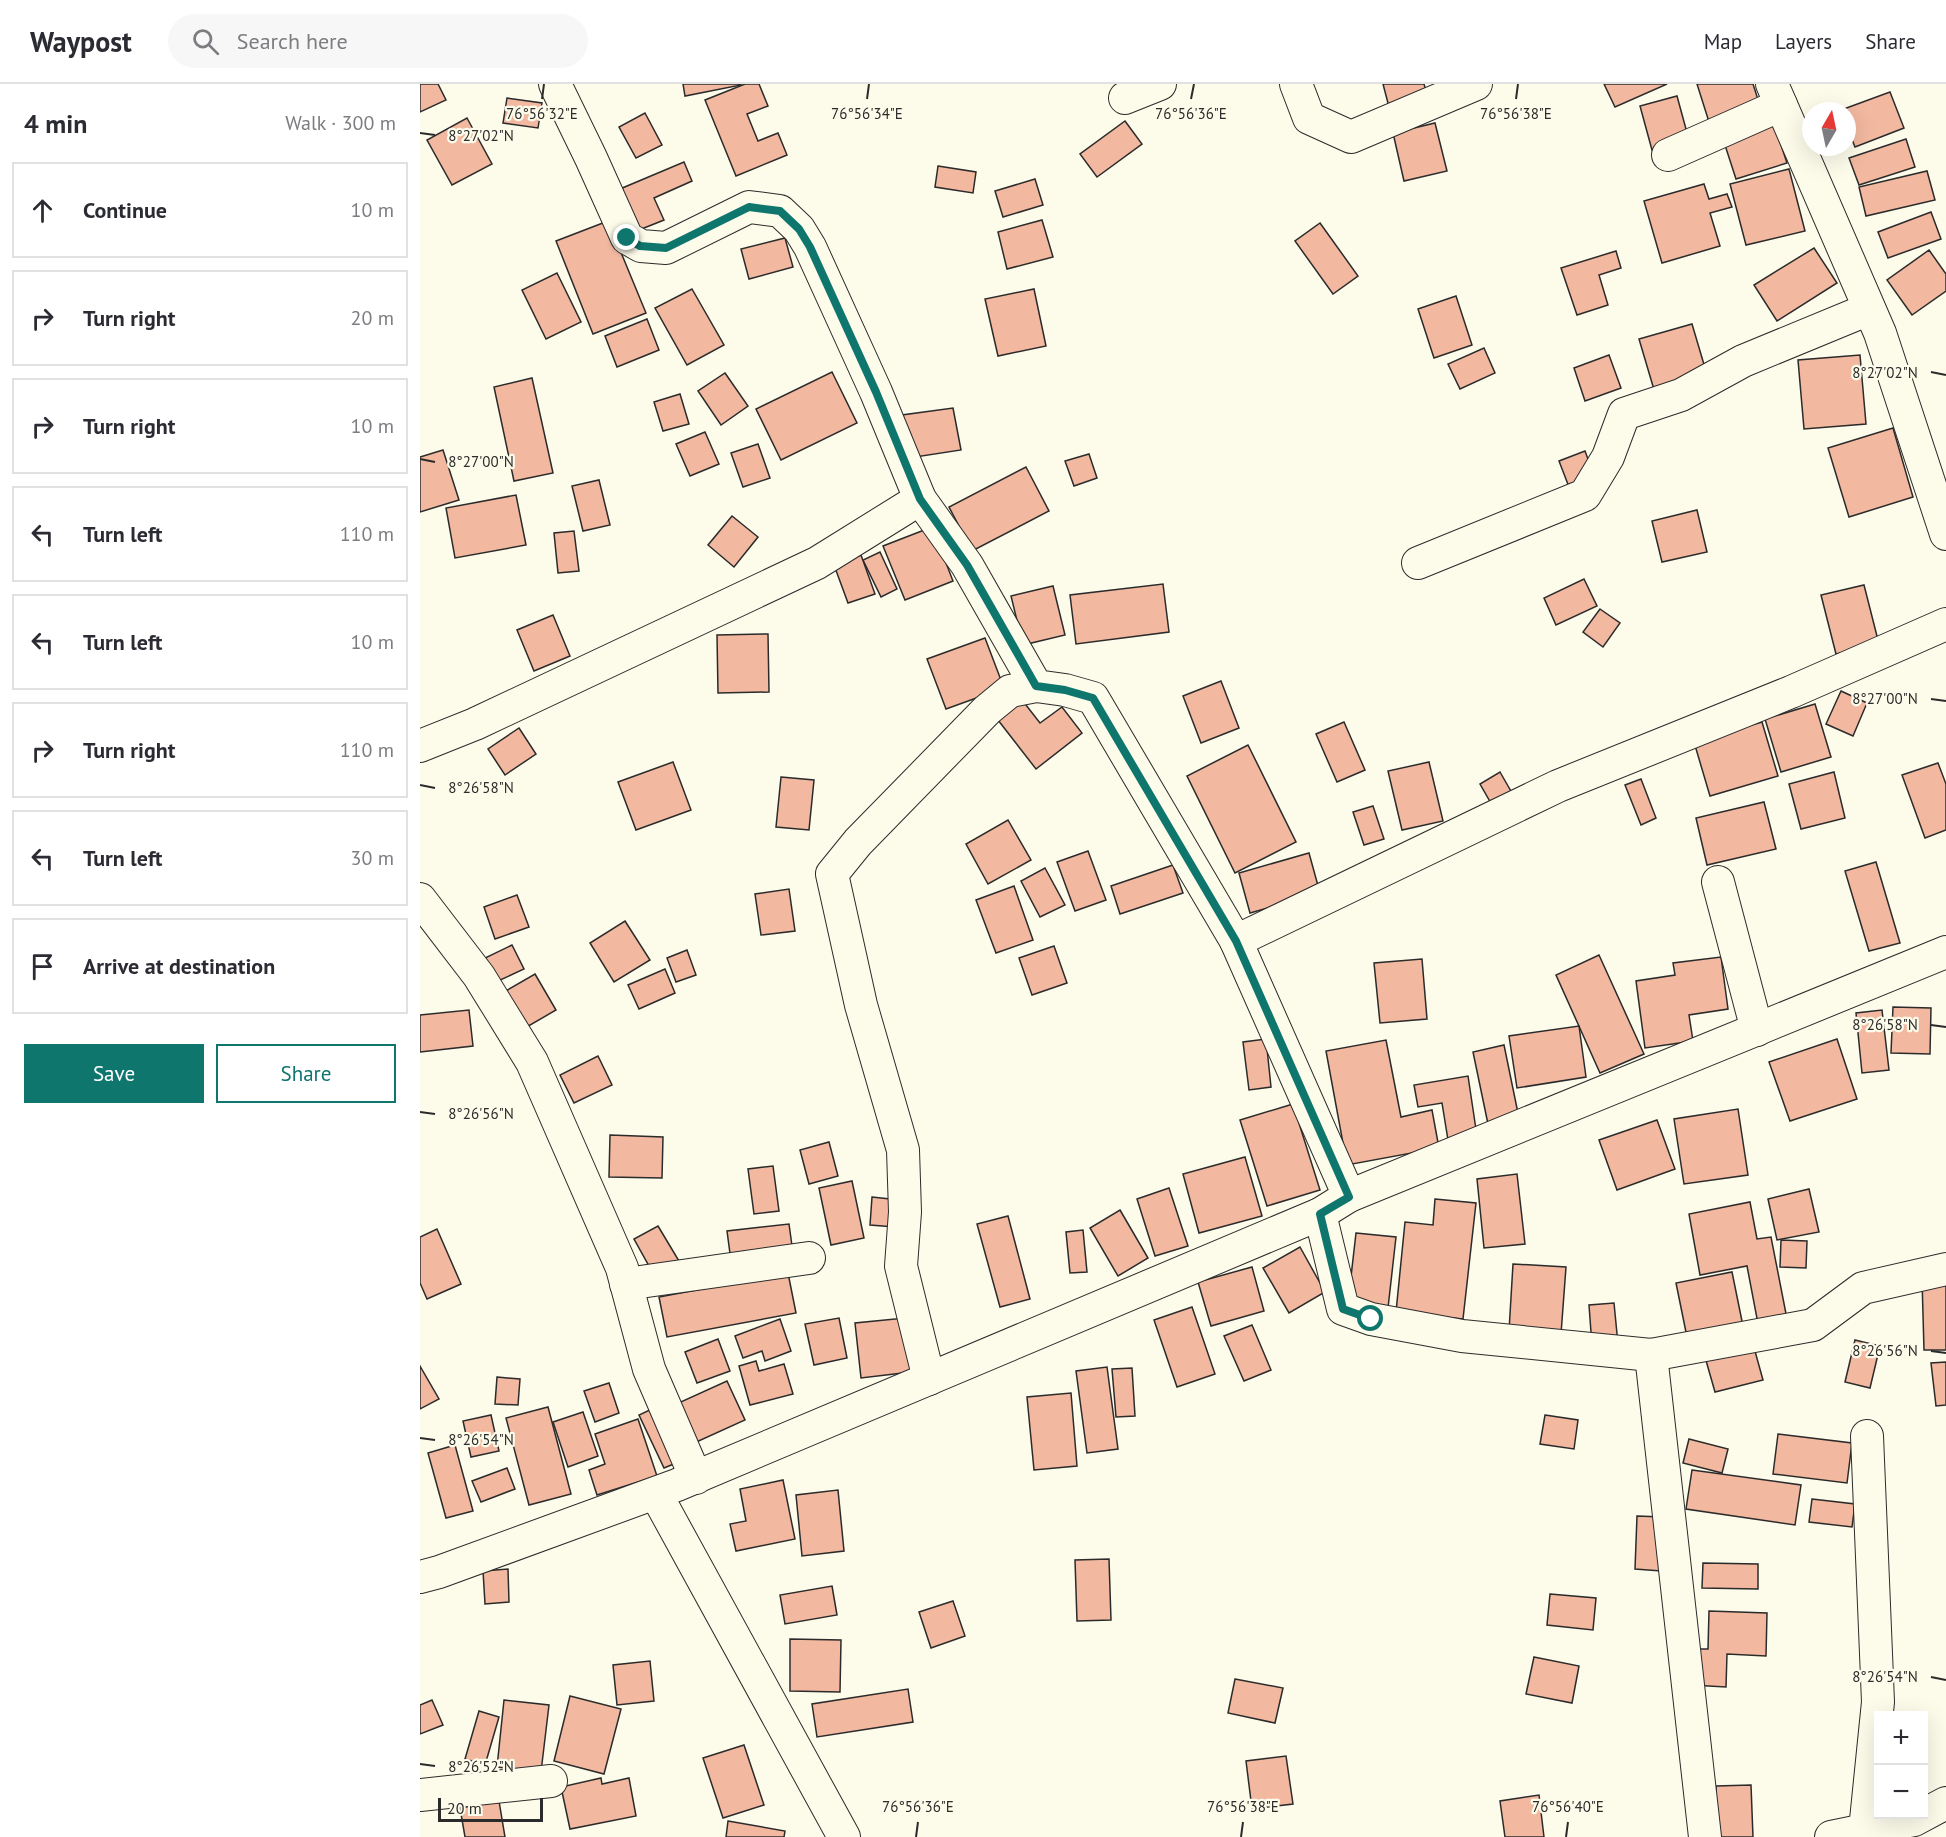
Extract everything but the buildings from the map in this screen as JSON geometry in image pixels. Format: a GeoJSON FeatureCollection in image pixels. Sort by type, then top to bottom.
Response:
{"type":"FeatureCollection","features":[{"type":"Feature","properties":{"kind":"street"},"geometry":{"type":"LineString","coordinates":[[555,84],[627,238],[640,246],[666,248],[749,207],[780,211],[799,229],[810,247],[862,361],[920,499],[967,565],[1036,686]]}},
{"type":"Feature","properties":{"kind":"street"},"geometry":{"type":"LineString","coordinates":[[1125,98],[1160,84]]}},
{"type":"Feature","properties":{"kind":"street"},"geometry":{"type":"LineString","coordinates":[[1296,84],[1309,118],[1351,137],[1476,84]]}},
{"type":"Feature","properties":{"kind":"street"},"geometry":{"type":"LineString","coordinates":[[1668,155],[1777,95],[1880,333],[1946,534]]}},
{"type":"Feature","properties":{"kind":"street"},"geometry":{"type":"LineString","coordinates":[[1418,563],[1585,495],[1608,457],[1624,414],[1681,395],[1743,361],[1869,309]]}},
{"type":"Feature","properties":{"kind":"street"},"geometry":{"type":"LineString","coordinates":[[420,746],[475,724],[817,563],[920,499]]}},
{"type":"Feature","properties":{"kind":"street"},"geometry":{"type":"LineString","coordinates":[[1236,941],[1558,786],[1791,692],[1946,624]]}},
{"type":"Feature","properties":{"kind":"street"},"geometry":{"type":"LineString","coordinates":[[929,1379],[900,1266],[905,1212],[903,1150],[861,1005],[832,874],[858,842],[987,710],[1010,691],[1036,686],[1065,690],[1093,698],[1236,941],[1349,1197]]}},
{"type":"Feature","properties":{"kind":"street"},"geometry":{"type":"LineString","coordinates":[[1718,882],[1757,1030]]}},
{"type":"Feature","properties":{"kind":"street"},"geometry":{"type":"LineString","coordinates":[[420,899],[479,976],[532,1062],[622,1268],[649,1369],[696,1478]]}},
{"type":"Feature","properties":{"kind":"street"},"geometry":{"type":"LineString","coordinates":[[420,1577],[696,1478],[1320,1214],[1349,1197],[1946,952]]}},
{"type":"Feature","properties":{"kind":"street"},"geometry":{"type":"LineString","coordinates":[[1320,1214],[1343,1309],[1371,1319],[1462,1336],[1651,1355],[1813,1325],[1863,1288],[1946,1269]]}},
{"type":"Feature","properties":{"kind":"street"},"geometry":{"type":"LineString","coordinates":[[626,1284],[809,1258]]}},
{"type":"Feature","properties":{"kind":"street"},"geometry":{"type":"LineString","coordinates":[[1651,1355],[1705,1837]]}},
{"type":"Feature","properties":{"kind":"street"},"geometry":{"type":"LineString","coordinates":[[1865,1830],[1878,1702],[1867,1436]]}},
{"type":"Feature","properties":{"kind":"street"},"geometry":{"type":"LineString","coordinates":[[656,1494],[844,1837]]}},
{"type":"Feature","properties":{"kind":"street"},"geometry":{"type":"LineString","coordinates":[[420,1795],[550,1781]]}},
{"type":"Feature","properties":{"kind":"street"},"geometry":{"type":"LineString","coordinates":[[1831,1837],[1914,1820],[1946,1803]]}},
{"type":"Feature","properties":{"kind":"route"},"geometry":{"type":"LineString","coordinates":[[627,238],[640,246],[666,248],[749,207],[780,211],[799,229],[810,247],[876,392],[920,499],[967,565],[1036,686],[1065,690],[1093,698],[1236,941],[1349,1197],[1320,1214],[1343,1309],[1371,1319]]}}]}
